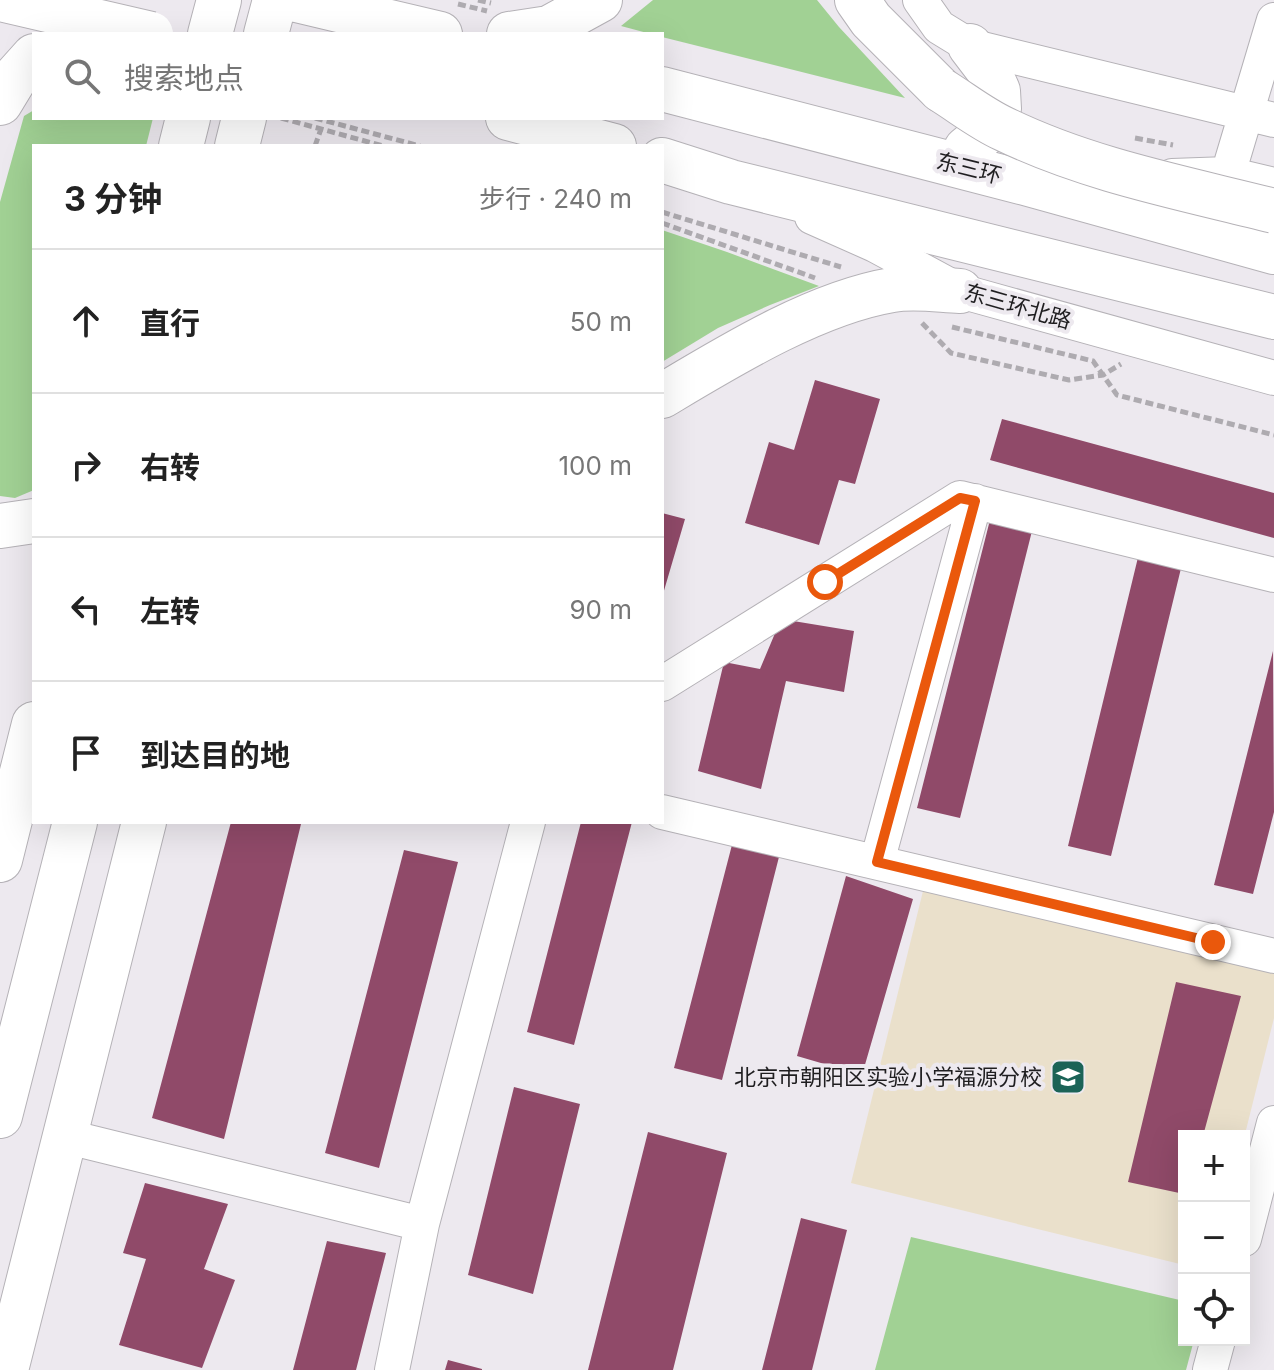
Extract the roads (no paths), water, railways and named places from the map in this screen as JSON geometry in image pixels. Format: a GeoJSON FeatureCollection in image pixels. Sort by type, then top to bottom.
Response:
{"type":"FeatureCollection","features":[{"type":"Feature","properties":{"kind":"main road"},"geometry":{"type":"LineString","coordinates":[[5,0],[84,28],[129,32]]}},
{"type":"Feature","properties":{"kind":"main road"},"geometry":{"type":"LineString","coordinates":[[500,19],[549,28],[600,0]]}},
{"type":"Feature","properties":{"kind":"main road"},"geometry":{"type":"LineString","coordinates":[[857,0],[871,20],[941,90],[1002,129],[1110,169],[1274,211]]}},
{"type":"Feature","properties":{"kind":"main road"},"geometry":{"type":"LineString","coordinates":[[277,16],[422,32]]}},
{"type":"Feature","properties":{"kind":"main road"},"geometry":{"type":"LineString","coordinates":[[943,162],[971,147],[989,130],[999,109],[998,91],[989,71],[970,46]]}},
{"type":"Feature","properties":{"kind":"main road"},"geometry":{"type":"LineString","coordinates":[[0,103],[17,75],[32,58]]}},
{"type":"Feature","properties":{"kind":"main road","name":"东三环"},"geometry":{"type":"LineString","coordinates":[[664,90],[1025,183],[1274,252]]}},
{"type":"Feature","properties":{"kind":"main road"},"geometry":{"type":"LineString","coordinates":[[182,144],[188,120]]}},
{"type":"Feature","properties":{"kind":"main road"},"geometry":{"type":"LineString","coordinates":[[238,144],[244,120]]}},
{"type":"Feature","properties":{"kind":"main road"},"geometry":{"type":"LineString","coordinates":[[477,120],[496,144]]}},
{"type":"Feature","properties":{"kind":"main road"},"geometry":{"type":"LineString","coordinates":[[516,120],[606,144]]}},
{"type":"Feature","properties":{"kind":"main road"},"geometry":{"type":"LineString","coordinates":[[664,161],[731,182],[1274,317]]}},
{"type":"Feature","properties":{"kind":"main road"},"geometry":{"type":"LineString","coordinates":[[664,395],[731,354],[855,298],[895,289],[960,291]]}},
{"type":"Feature","properties":{"kind":"main road"},"geometry":{"type":"LineString","coordinates":[[0,526],[32,521]]}},
{"type":"Feature","properties":{"kind":"main road"},"geometry":{"type":"LineString","coordinates":[[0,860],[32,732]]}},
{"type":"Feature","properties":{"kind":"main road"},"geometry":{"type":"LineString","coordinates":[[6,1370],[143,824]]}},
{"type":"Feature","properties":{"kind":"main road"},"geometry":{"type":"LineString","coordinates":[[0,1116],[76,826]]}},
{"type":"Feature","properties":{"kind":"street"},"geometry":{"type":"LineString","coordinates":[[920,0],[939,27],[970,46],[1261,117]]}},
{"type":"Feature","properties":{"kind":"street"},"geometry":{"type":"LineString","coordinates":[[1228,174],[1261,117],[1274,20]]}},
{"type":"Feature","properties":{"kind":"street"},"geometry":{"type":"LineString","coordinates":[[1025,183],[1228,174],[1274,185]]}},
{"type":"Feature","properties":{"kind":"street","name":"东三环北路"},"geometry":{"type":"LineString","coordinates":[[731,182],[875,245],[960,291],[1274,378]]}},
{"type":"Feature","properties":{"kind":"street"},"geometry":{"type":"LineString","coordinates":[[664,683],[960,498],[1274,575]]}},
{"type":"Feature","properties":{"kind":"street"},"geometry":{"type":"LineString","coordinates":[[877,862],[975,501]]}},
{"type":"Feature","properties":{"kind":"street"},"geometry":{"type":"LineString","coordinates":[[664,812],[1274,956]]}},
{"type":"Feature","properties":{"kind":"street"},"geometry":{"type":"LineString","coordinates":[[392,1370],[422,1224],[527,824]]}},
{"type":"Feature","properties":{"kind":"street"},"geometry":{"type":"LineString","coordinates":[[1250,1216],[1274,1123]]}},
{"type":"Feature","properties":{"kind":"street"},"geometry":{"type":"LineString","coordinates":[[64,1136],[422,1224]]}},
{"type":"Feature","properties":{"kind":"street"},"geometry":{"type":"LineString","coordinates":[[1210,1370],[1216,1346]]}},
{"type":"Feature","properties":{"kind":"place","name":"北京市朝阳区实验小学福源分校"},"geometry":{"type":"Point","coordinates":[1068,1077]}}]}
